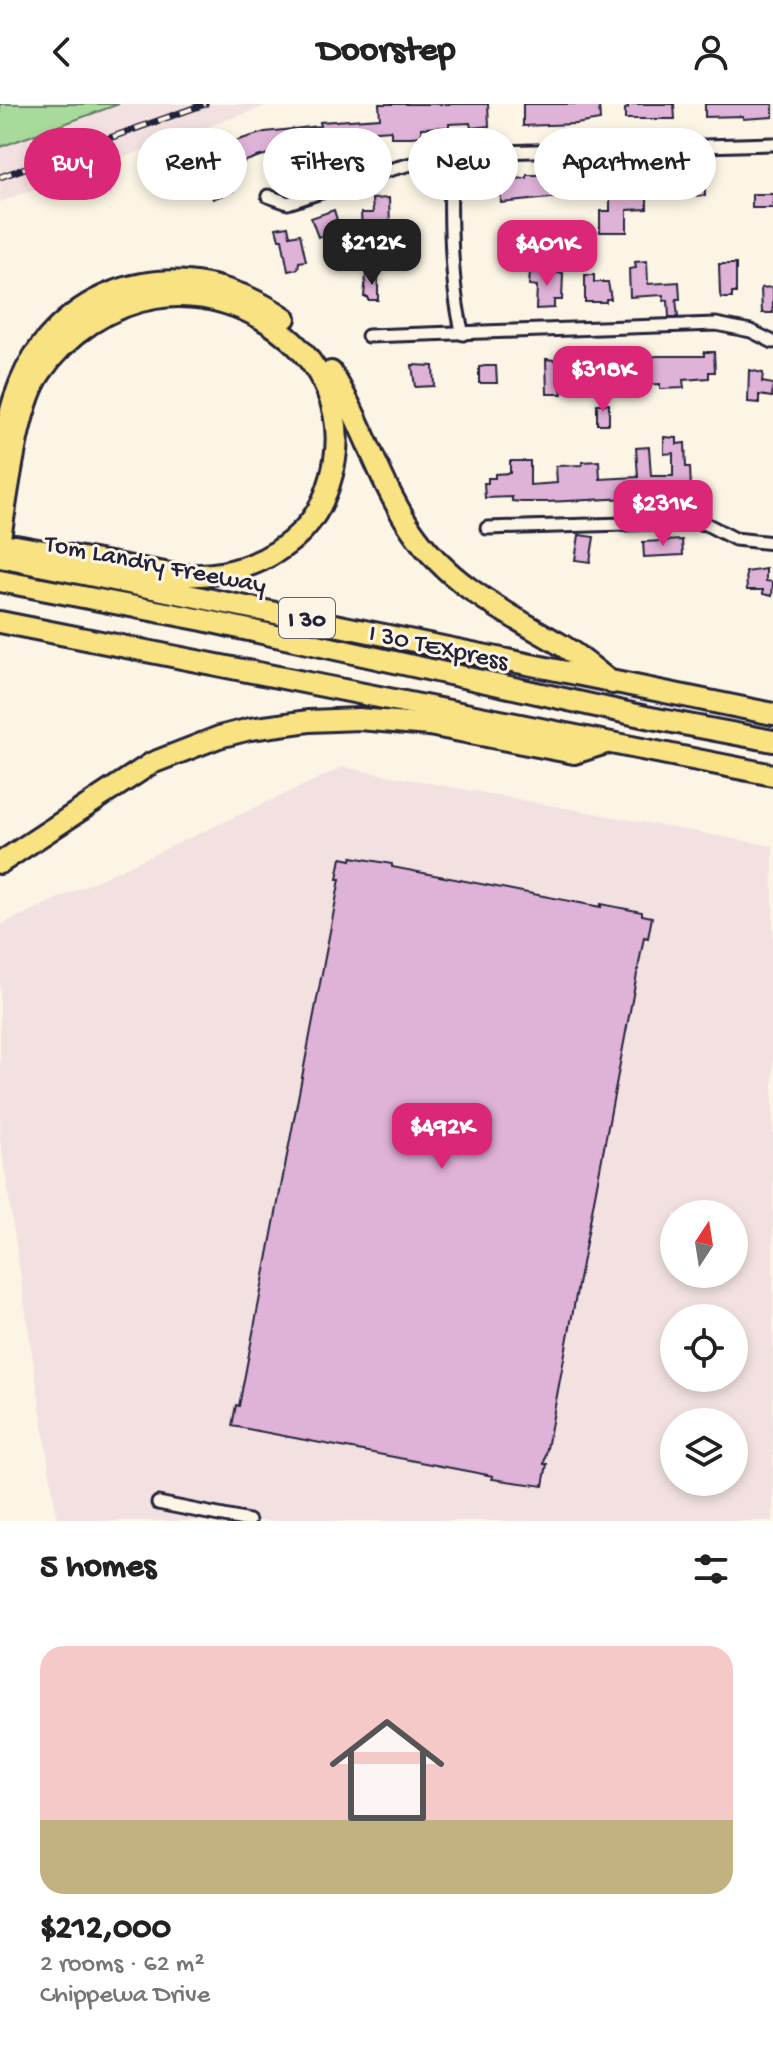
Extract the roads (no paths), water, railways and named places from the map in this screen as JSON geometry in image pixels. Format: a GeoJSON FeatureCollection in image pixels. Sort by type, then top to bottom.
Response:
{"type":"FeatureCollection","features":[{"type":"Feature","properties":{"kind":"highway"},"geometry":{"type":"LineString","coordinates":[[0,537],[22,420],[41,346],[68,319],[123,290],[146,283],[193,281],[250,297],[288,320],[315,348],[354,415],[390,495],[411,529],[452,578],[485,601],[560,644],[612,683]]}},
{"type":"Feature","properties":{"kind":"highway"},"geometry":{"type":"LineString","coordinates":[[0,459],[13,398],[35,370],[80,331],[103,316],[133,303],[157,298],[192,297],[229,304],[279,329],[318,370],[331,403],[338,439],[328,490],[311,521],[268,557],[236,570],[199,576],[176,575],[16,546],[0,548]]}},
{"type":"Feature","properties":{"kind":"highway","name":"Tom Landry Freeway"},"geometry":{"type":"LineString","coordinates":[[0,557],[773,714]]}},
{"type":"Feature","properties":{"kind":"highway","name":"I 30 TEXpress"},"geometry":{"type":"LineString","coordinates":[[0,581],[203,620],[630,714],[773,741]]}},
{"type":"Feature","properties":{"kind":"highway","name":"I 30"},"geometry":{"type":"LineString","coordinates":[[0,622],[773,775]]}},
{"type":"Feature","properties":{"kind":"highway"},"geometry":{"type":"LineString","coordinates":[[0,863],[152,763],[219,737],[250,729],[309,721],[359,719],[429,725],[574,753],[609,742]]}},
{"type":"Feature","properties":{"kind":"street"},"geometry":{"type":"LineString","coordinates":[[518,153],[773,144]]}},
{"type":"Feature","properties":{"kind":"street"},"geometry":{"type":"LineString","coordinates":[[451,200],[456,293],[463,334]]}},
{"type":"Feature","properties":{"kind":"street"},"geometry":{"type":"LineString","coordinates":[[368,336],[716,324],[751,331],[773,342]]}},
{"type":"Feature","properties":{"kind":"street"},"geometry":{"type":"LineString","coordinates":[[487,528],[691,522],[706,524],[735,539],[773,543]]}},
{"type":"Feature","properties":{"kind":"street"},"geometry":{"type":"LineString","coordinates":[[158,1503],[249,1521]]}},
{"type":"Feature","properties":{"kind":"railway"},"geometry":{"type":"LineString","coordinates":[[0,177],[205,104]]}}]}
